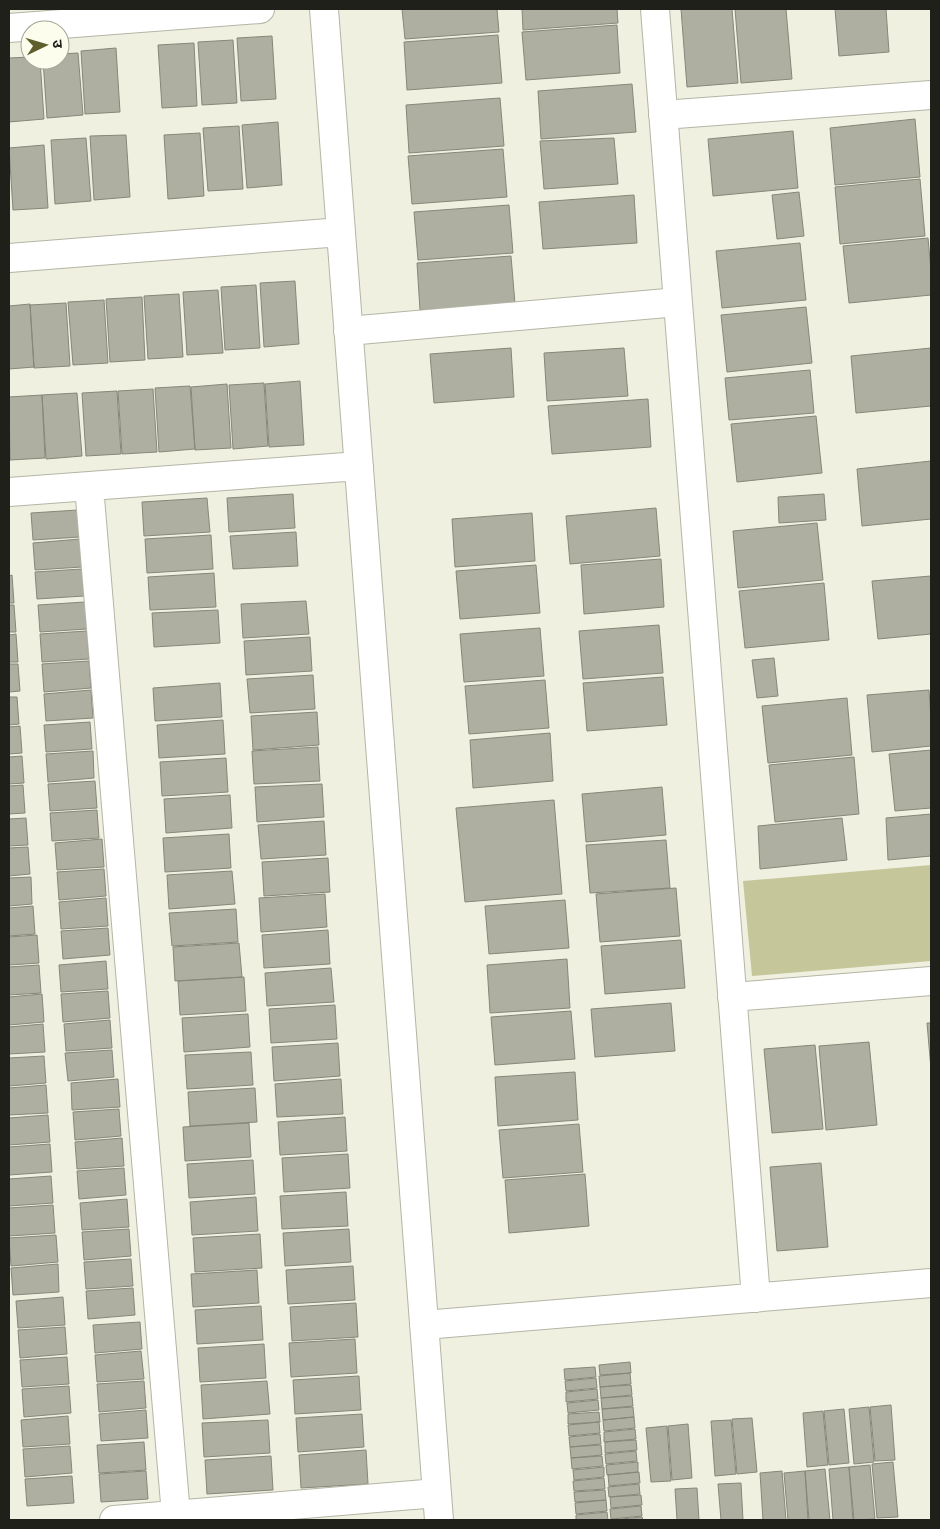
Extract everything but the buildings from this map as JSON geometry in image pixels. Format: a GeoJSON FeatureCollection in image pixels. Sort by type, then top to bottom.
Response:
{"type":"FeatureCollection","features":[{"type":"Feature","properties":{"kind":"street"},"geometry":{"type":"LineString","coordinates":[[9,28],[260,9]]}},
{"type":"Feature","properties":{"kind":"street"},"geometry":{"type":"LineString","coordinates":[[324,9],[439,1520]]}},
{"type":"Feature","properties":{"kind":"street"},"geometry":{"type":"LineString","coordinates":[[655,9],[756,1298]]}},
{"type":"Feature","properties":{"kind":"street"},"geometry":{"type":"LineString","coordinates":[[663,115],[931,96]]}},
{"type":"Feature","properties":{"kind":"street"},"geometry":{"type":"LineString","coordinates":[[9,258],[341,232]]}},
{"type":"Feature","properties":{"kind":"street"},"geometry":{"type":"LineString","coordinates":[[348,331],[678,302]]}},
{"type":"Feature","properties":{"kind":"street"},"geometry":{"type":"LineString","coordinates":[[9,492],[359,466]]}},
{"type":"Feature","properties":{"kind":"street"},"geometry":{"type":"LineString","coordinates":[[89,486],[176,1515]]}},
{"type":"Feature","properties":{"kind":"street"},"geometry":{"type":"LineString","coordinates":[[732,997],[931,981]]}},
{"type":"Feature","properties":{"kind":"street"},"geometry":{"type":"LineString","coordinates":[[424,1325],[931,1283]]}},
{"type":"Feature","properties":{"kind":"street"},"geometry":{"type":"LineString","coordinates":[[114,1520],[437,1493]]}},
{"type":"Feature","properties":{"kind":"green space"},"geometry":{"type":"Polygon","coordinates":[[[931,865],[931,961],[752,976],[743,881],[931,865]]]}}]}
